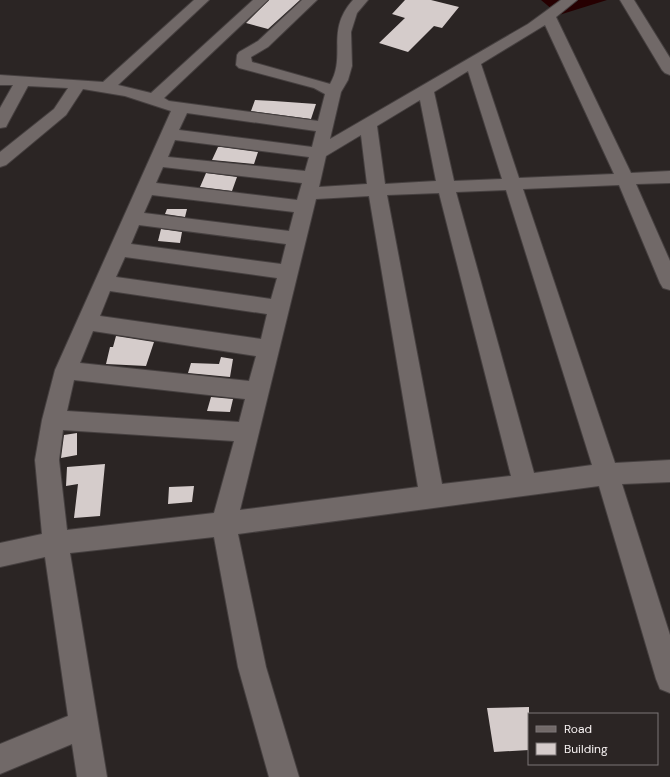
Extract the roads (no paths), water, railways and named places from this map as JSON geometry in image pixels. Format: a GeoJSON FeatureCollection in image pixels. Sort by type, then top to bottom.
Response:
{"type":"FeatureCollection","features":[{"type":"Feature","properties":{"kind":"street"},"geometry":{"type":"LineString","coordinates":[[106,88],[202,0]]}},
{"type":"Feature","properties":{"kind":"street"},"geometry":{"type":"LineString","coordinates":[[154,99],[261,0]]}},
{"type":"Feature","properties":{"kind":"street"},"geometry":{"type":"LineString","coordinates":[[310,0],[263,44],[244,55],[244,64],[320,85],[333,92]]}},
{"type":"Feature","properties":{"kind":"street"},"geometry":{"type":"LineString","coordinates":[[284,777],[252,667],[224,524],[319,153],[333,92],[340,80],[344,66],[344,32],[350,12],[361,0]]}},
{"type":"Feature","properties":{"kind":"street"},"geometry":{"type":"LineString","coordinates":[[169,134],[319,153],[533,27],[570,0]]}},
{"type":"Feature","properties":{"kind":"street"},"geometry":{"type":"LineString","coordinates":[[626,0],[670,70]]}},
{"type":"Feature","properties":{"kind":"street"},"geometry":{"type":"LineString","coordinates":[[548,16],[626,179],[670,282]]}},
{"type":"Feature","properties":{"kind":"street"},"geometry":{"type":"LineString","coordinates":[[473,62],[607,474],[670,679]]}},
{"type":"Feature","properties":{"kind":"street"},"geometry":{"type":"LineString","coordinates":[[0,80],[106,88],[154,99],[166,105],[325,127]]}},
{"type":"Feature","properties":{"kind":"street"},"geometry":{"type":"LineString","coordinates":[[0,123],[23,81]]}},
{"type":"Feature","properties":{"kind":"street"},"geometry":{"type":"LineString","coordinates":[[0,161],[60,112],[78,85]]}},
{"type":"Feature","properties":{"kind":"street"},"geometry":{"type":"LineString","coordinates":[[426,89],[446,186],[525,485]]}},
{"type":"Feature","properties":{"kind":"street"},"geometry":{"type":"LineString","coordinates":[[92,777],[56,543],[47,460],[53,420],[66,370],[181,107]]}},
{"type":"Feature","properties":{"kind":"street"},"geometry":{"type":"LineString","coordinates":[[368,124],[377,190],[432,497]]}},
{"type":"Feature","properties":{"kind":"street"},"geometry":{"type":"LineString","coordinates":[[157,161],[308,193]]}},
{"type":"Feature","properties":{"kind":"street"},"geometry":{"type":"LineString","coordinates":[[145,188],[308,193],[670,177]]}},
{"type":"Feature","properties":{"kind":"street"},"geometry":{"type":"LineString","coordinates":[[132,218],[297,239]]}},
{"type":"Feature","properties":{"kind":"street"},"geometry":{"type":"LineString","coordinates":[[118,249],[288,272]]}},
{"type":"Feature","properties":{"kind":"street"},"geometry":{"type":"LineString","coordinates":[[104,283],[279,308]]}},
{"type":"Feature","properties":{"kind":"street"},"geometry":{"type":"LineString","coordinates":[[87,322],[269,349]]}},
{"type":"Feature","properties":{"kind":"street"},"geometry":{"type":"LineString","coordinates":[[66,370],[258,391]]}},
{"type":"Feature","properties":{"kind":"street"},"geometry":{"type":"LineString","coordinates":[[53,420],[247,432]]}},
{"type":"Feature","properties":{"kind":"street"},"geometry":{"type":"LineString","coordinates":[[0,555],[56,543],[224,524],[607,474],[670,471]]}},
{"type":"Feature","properties":{"kind":"street"},"geometry":{"type":"LineString","coordinates":[[0,759],[84,724]]}}]}
